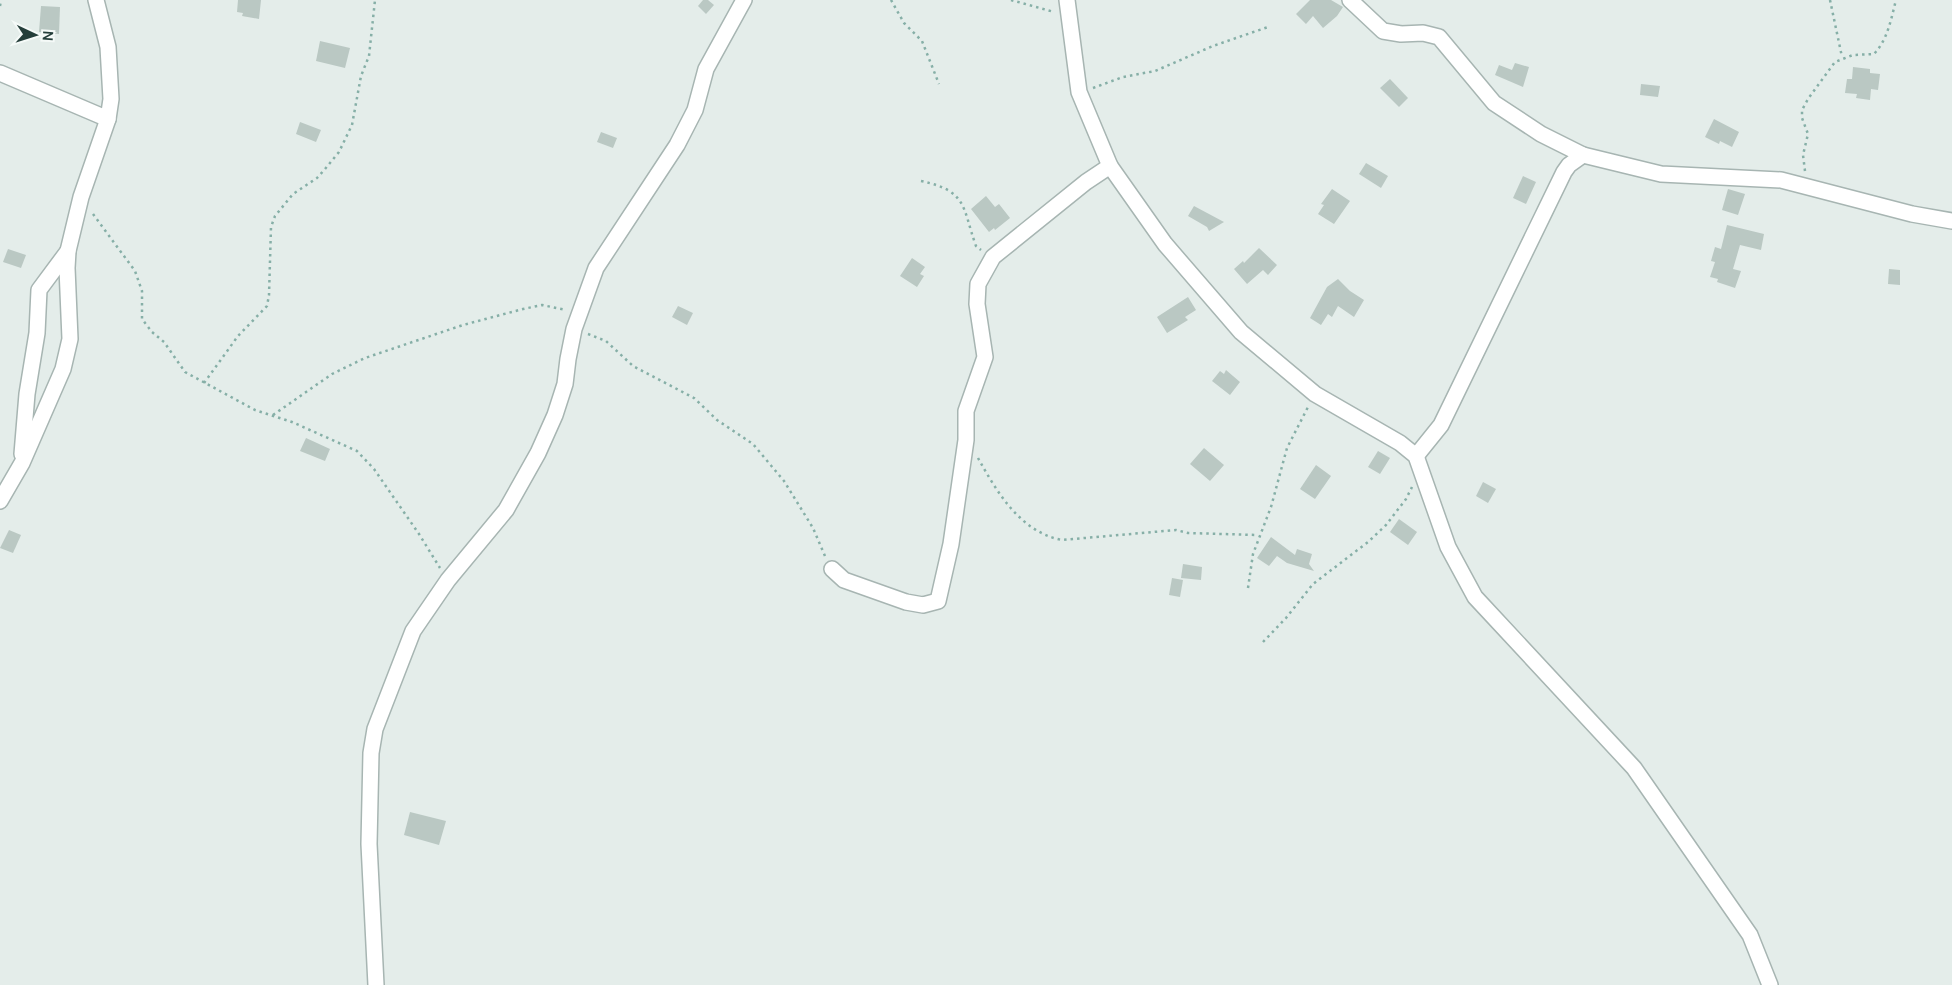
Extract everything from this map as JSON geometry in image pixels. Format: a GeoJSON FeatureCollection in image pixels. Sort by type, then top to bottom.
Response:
{"type":"FeatureCollection","features":[{"type":"Feature","properties":{"kind":"street"},"geometry":{"type":"LineString","coordinates":[[0,501],[22,463],[63,369],[70,339],[66,268],[68,251],[81,197],[108,119],[111,99],[108,47],[96,0]]}},
{"type":"Feature","properties":{"kind":"street"},"geometry":{"type":"LineString","coordinates":[[376,985],[369,844],[372,753],[375,729],[413,631],[448,580],[506,510],[538,453],[555,415],[565,384],[574,329],[596,268],[677,145],[695,110],[706,69],[744,0]]}},
{"type":"Feature","properties":{"kind":"street"},"geometry":{"type":"LineString","coordinates":[[1068,0],[1080,92],[1110,166],[1165,244],[1241,332],[1315,394],[1400,443],[1418,462],[1448,547],[1475,598],[1634,768],[1750,935],[1770,985]]}},
{"type":"Feature","properties":{"kind":"street"},"geometry":{"type":"LineString","coordinates":[[1350,0],[1383,31],[1401,34],[1423,32],[1439,37],[1494,103],[1541,134],[1583,155],[1661,174],[1781,180],[1811,186],[1912,214],[1952,221]]}},
{"type":"Feature","properties":{"kind":"street"},"geometry":{"type":"LineString","coordinates":[[0,73],[108,119]]}},
{"type":"Feature","properties":{"kind":"street"},"geometry":{"type":"LineString","coordinates":[[1418,462],[1441,425],[1564,172],[1569,165],[1583,155]]}},
{"type":"Feature","properties":{"kind":"street"},"geometry":{"type":"LineString","coordinates":[[832,569],[844,580],[906,602],[923,605],[938,602],[951,544],[966,440],[966,411],[985,356],[977,304],[978,284],[993,257],[1086,182],[1110,166]]}},
{"type":"Feature","properties":{"kind":"street"},"geometry":{"type":"LineString","coordinates":[[22,463],[27,394],[37,332],[39,290],[68,251]]}},
{"type":"Feature","properties":{"kind":"path"},"geometry":{"type":"LineString","coordinates":[[0,6],[1,0]]}},
{"type":"Feature","properties":{"kind":"path"},"geometry":{"type":"LineString","coordinates":[[204,383],[238,336],[267,306],[271,227],[275,216],[293,194],[318,178],[339,152],[352,125],[361,76],[369,56],[374,0]]}},
{"type":"Feature","properties":{"kind":"path"},"geometry":{"type":"LineString","coordinates":[[890,0],[904,23],[922,41],[939,84]]}},
{"type":"Feature","properties":{"kind":"path"},"geometry":{"type":"LineString","coordinates":[[1011,0],[1070,16]]}},
{"type":"Feature","properties":{"kind":"path"},"geometry":{"type":"LineString","coordinates":[[1830,0],[1842,57]]}},
{"type":"Feature","properties":{"kind":"path"},"geometry":{"type":"LineString","coordinates":[[1811,186],[1806,174],[1803,155],[1808,134],[1802,118],[1802,110],[1822,76],[1835,62],[1842,57],[1874,54],[1887,34],[1896,0]]}},
{"type":"Feature","properties":{"kind":"path"},"geometry":{"type":"LineString","coordinates":[[1080,92],[1123,78],[1155,71],[1213,46],[1268,27]]}},
{"type":"Feature","properties":{"kind":"path"},"geometry":{"type":"LineString","coordinates":[[921,182],[948,189],[964,204],[976,246],[993,257]]}},
{"type":"Feature","properties":{"kind":"path"},"geometry":{"type":"LineString","coordinates":[[81,197],[135,271],[142,291],[142,318],[152,332],[164,342],[185,372],[256,410],[292,422],[358,451],[374,470],[419,534],[448,580]]}},
{"type":"Feature","properties":{"kind":"path"},"geometry":{"type":"LineString","coordinates":[[273,415],[332,374],[383,351],[463,325],[529,308],[552,306],[579,314]]}},
{"type":"Feature","properties":{"kind":"path"},"geometry":{"type":"LineString","coordinates":[[574,329],[606,341],[634,366],[694,398],[717,420],[753,444],[784,481],[813,528],[818,544],[832,569]]}},
{"type":"Feature","properties":{"kind":"path"},"geometry":{"type":"LineString","coordinates":[[1248,588],[1258,535],[1271,507],[1287,448],[1315,394]]}},
{"type":"Feature","properties":{"kind":"path"},"geometry":{"type":"LineString","coordinates":[[966,440],[995,488],[1017,515],[1047,537],[1062,540],[1176,530],[1188,533],[1258,535]]}},
{"type":"Feature","properties":{"kind":"path"},"geometry":{"type":"LineString","coordinates":[[1262,642],[1286,618],[1313,584],[1368,542],[1386,525],[1406,499],[1418,462]]}},
{"type":"Feature","properties":{"kind":"building"},"geometry":{"type":"Polygon","coordinates":[[[238,0],[261,0],[259,19],[242,16],[243,13],[237,12],[238,0]]]}},
{"type":"Feature","properties":{"kind":"building"},"geometry":{"type":"Polygon","coordinates":[[[703,0],[708,0],[714,5],[706,14],[698,6],[703,0]]]}},
{"type":"Feature","properties":{"kind":"building"},"geometry":{"type":"Polygon","coordinates":[[[1310,0],[1331,0],[1343,7],[1337,16],[1323,28],[1313,16],[1306,24],[1296,14],[1310,0]]]}},
{"type":"Feature","properties":{"kind":"building"},"geometry":{"type":"Polygon","coordinates":[[[41,6],[60,7],[59,34],[39,32],[41,6]]]}},
{"type":"Feature","properties":{"kind":"building"},"geometry":{"type":"Polygon","coordinates":[[[320,41],[350,48],[345,68],[316,61],[320,41]]]}},
{"type":"Feature","properties":{"kind":"building"},"geometry":{"type":"Polygon","coordinates":[[[1515,63],[1529,67],[1523,87],[1495,75],[1499,65],[1512,70],[1515,63]]]}},
{"type":"Feature","properties":{"kind":"building"},"geometry":{"type":"Polygon","coordinates":[[[1853,67],[1870,69],[1870,73],[1880,74],[1878,90],[1871,89],[1870,100],[1856,98],[1857,94],[1845,93],[1847,79],[1852,79],[1853,67]]]}},
{"type":"Feature","properties":{"kind":"building"},"geometry":{"type":"Polygon","coordinates":[[[1390,79],[1408,98],[1399,107],[1380,88],[1390,79]]]}},
{"type":"Feature","properties":{"kind":"building"},"geometry":{"type":"Polygon","coordinates":[[[1641,84],[1660,86],[1658,97],[1640,95],[1641,84]]]}},
{"type":"Feature","properties":{"kind":"building"},"geometry":{"type":"Polygon","coordinates":[[[1714,119],[1739,132],[1732,147],[1720,141],[1719,144],[1705,137],[1714,119]]]}},
{"type":"Feature","properties":{"kind":"building"},"geometry":{"type":"Polygon","coordinates":[[[300,122],[321,130],[316,142],[296,134],[300,122]]]}},
{"type":"Feature","properties":{"kind":"building"},"geometry":{"type":"Polygon","coordinates":[[[601,132],[617,138],[613,148],[597,142],[601,132]]]}},
{"type":"Feature","properties":{"kind":"building"},"geometry":{"type":"Polygon","coordinates":[[[1366,163],[1388,176],[1381,188],[1359,174],[1366,163]]]}},
{"type":"Feature","properties":{"kind":"building"},"geometry":{"type":"Polygon","coordinates":[[[1523,176],[1536,182],[1526,204],[1513,198],[1523,176]]]}},
{"type":"Feature","properties":{"kind":"building"},"geometry":{"type":"Polygon","coordinates":[[[1332,189],[1350,201],[1334,224],[1318,214],[1324,205],[1321,204],[1332,189]]]}},
{"type":"Feature","properties":{"kind":"building"},"geometry":{"type":"Polygon","coordinates":[[[1728,189],[1745,194],[1738,215],[1722,210],[1728,189]]]}},
{"type":"Feature","properties":{"kind":"building"},"geometry":{"type":"Polygon","coordinates":[[[986,196],[995,207],[999,204],[1010,218],[995,230],[994,228],[989,232],[971,209],[986,196]]]}},
{"type":"Feature","properties":{"kind":"building"},"geometry":{"type":"Polygon","coordinates":[[[1194,206],[1224,222],[1209,231],[1207,227],[1188,216],[1194,206]]]}},
{"type":"Feature","properties":{"kind":"building"},"geometry":{"type":"Polygon","coordinates":[[[1727,225],[1764,234],[1761,250],[1740,245],[1733,269],[1741,271],[1735,288],[1717,282],[1718,279],[1710,277],[1715,262],[1711,261],[1715,247],[1721,249],[1727,225]]]}},
{"type":"Feature","properties":{"kind":"building"},"geometry":{"type":"Polygon","coordinates":[[[1259,248],[1277,265],[1268,275],[1263,270],[1247,284],[1234,269],[1243,261],[1244,263],[1259,248]]]}},
{"type":"Feature","properties":{"kind":"building"},"geometry":{"type":"Polygon","coordinates":[[[8,249],[26,255],[21,268],[3,262],[8,249]]]}},
{"type":"Feature","properties":{"kind":"building"},"geometry":{"type":"Polygon","coordinates":[[[912,258],[925,267],[920,274],[924,276],[917,287],[900,276],[912,258]]]}},
{"type":"Feature","properties":{"kind":"building"},"geometry":{"type":"Polygon","coordinates":[[[1889,269],[1900,270],[1900,285],[1888,284],[1889,269]]]}},
{"type":"Feature","properties":{"kind":"building"},"geometry":{"type":"Polygon","coordinates":[[[1338,279],[1350,291],[1364,300],[1354,317],[1338,306],[1332,317],[1328,314],[1321,325],[1310,318],[1327,287],[1338,279]]]}},
{"type":"Feature","properties":{"kind":"building"},"geometry":{"type":"Polygon","coordinates":[[[1188,297],[1196,310],[1185,317],[1188,320],[1167,333],[1157,317],[1188,297]]]}},
{"type":"Feature","properties":{"kind":"building"},"geometry":{"type":"Polygon","coordinates":[[[678,306],[693,313],[687,325],[672,317],[678,306]]]}},
{"type":"Feature","properties":{"kind":"building"},"geometry":{"type":"Polygon","coordinates":[[[1226,370],[1240,382],[1230,395],[1212,381],[1220,371],[1224,374],[1226,370]]]}},
{"type":"Feature","properties":{"kind":"building"},"geometry":{"type":"Polygon","coordinates":[[[306,438],[330,449],[325,461],[300,451],[306,438]]]}},
{"type":"Feature","properties":{"kind":"building"},"geometry":{"type":"Polygon","coordinates":[[[1204,448],[1224,465],[1210,481],[1190,464],[1204,448]]]}},
{"type":"Feature","properties":{"kind":"building"},"geometry":{"type":"Polygon","coordinates":[[[1378,451],[1390,458],[1380,474],[1368,467],[1378,451]]]}},
{"type":"Feature","properties":{"kind":"building"},"geometry":{"type":"Polygon","coordinates":[[[1316,465],[1331,476],[1315,499],[1300,489],[1316,465]]]}},
{"type":"Feature","properties":{"kind":"building"},"geometry":{"type":"Polygon","coordinates":[[[1483,482],[1496,489],[1488,503],[1476,496],[1483,482]]]}},
{"type":"Feature","properties":{"kind":"building"},"geometry":{"type":"Polygon","coordinates":[[[1399,519],[1417,532],[1408,545],[1390,532],[1399,519]]]}},
{"type":"Feature","properties":{"kind":"building"},"geometry":{"type":"Polygon","coordinates":[[[9,530],[21,535],[13,553],[0,548],[9,530]]]}},
{"type":"Feature","properties":{"kind":"building"},"geometry":{"type":"Polygon","coordinates":[[[1271,537],[1295,555],[1297,549],[1312,554],[1309,564],[1314,571],[1287,563],[1277,556],[1269,566],[1257,558],[1271,537]]]}},
{"type":"Feature","properties":{"kind":"building"},"geometry":{"type":"Polygon","coordinates":[[[1183,564],[1202,567],[1201,580],[1181,578],[1183,564]]]}},
{"type":"Feature","properties":{"kind":"building"},"geometry":{"type":"Polygon","coordinates":[[[1172,578],[1183,580],[1180,597],[1169,595],[1172,578]]]}},
{"type":"Feature","properties":{"kind":"building"},"geometry":{"type":"Polygon","coordinates":[[[410,812],[446,821],[439,845],[404,835],[410,812]]]}}]}
